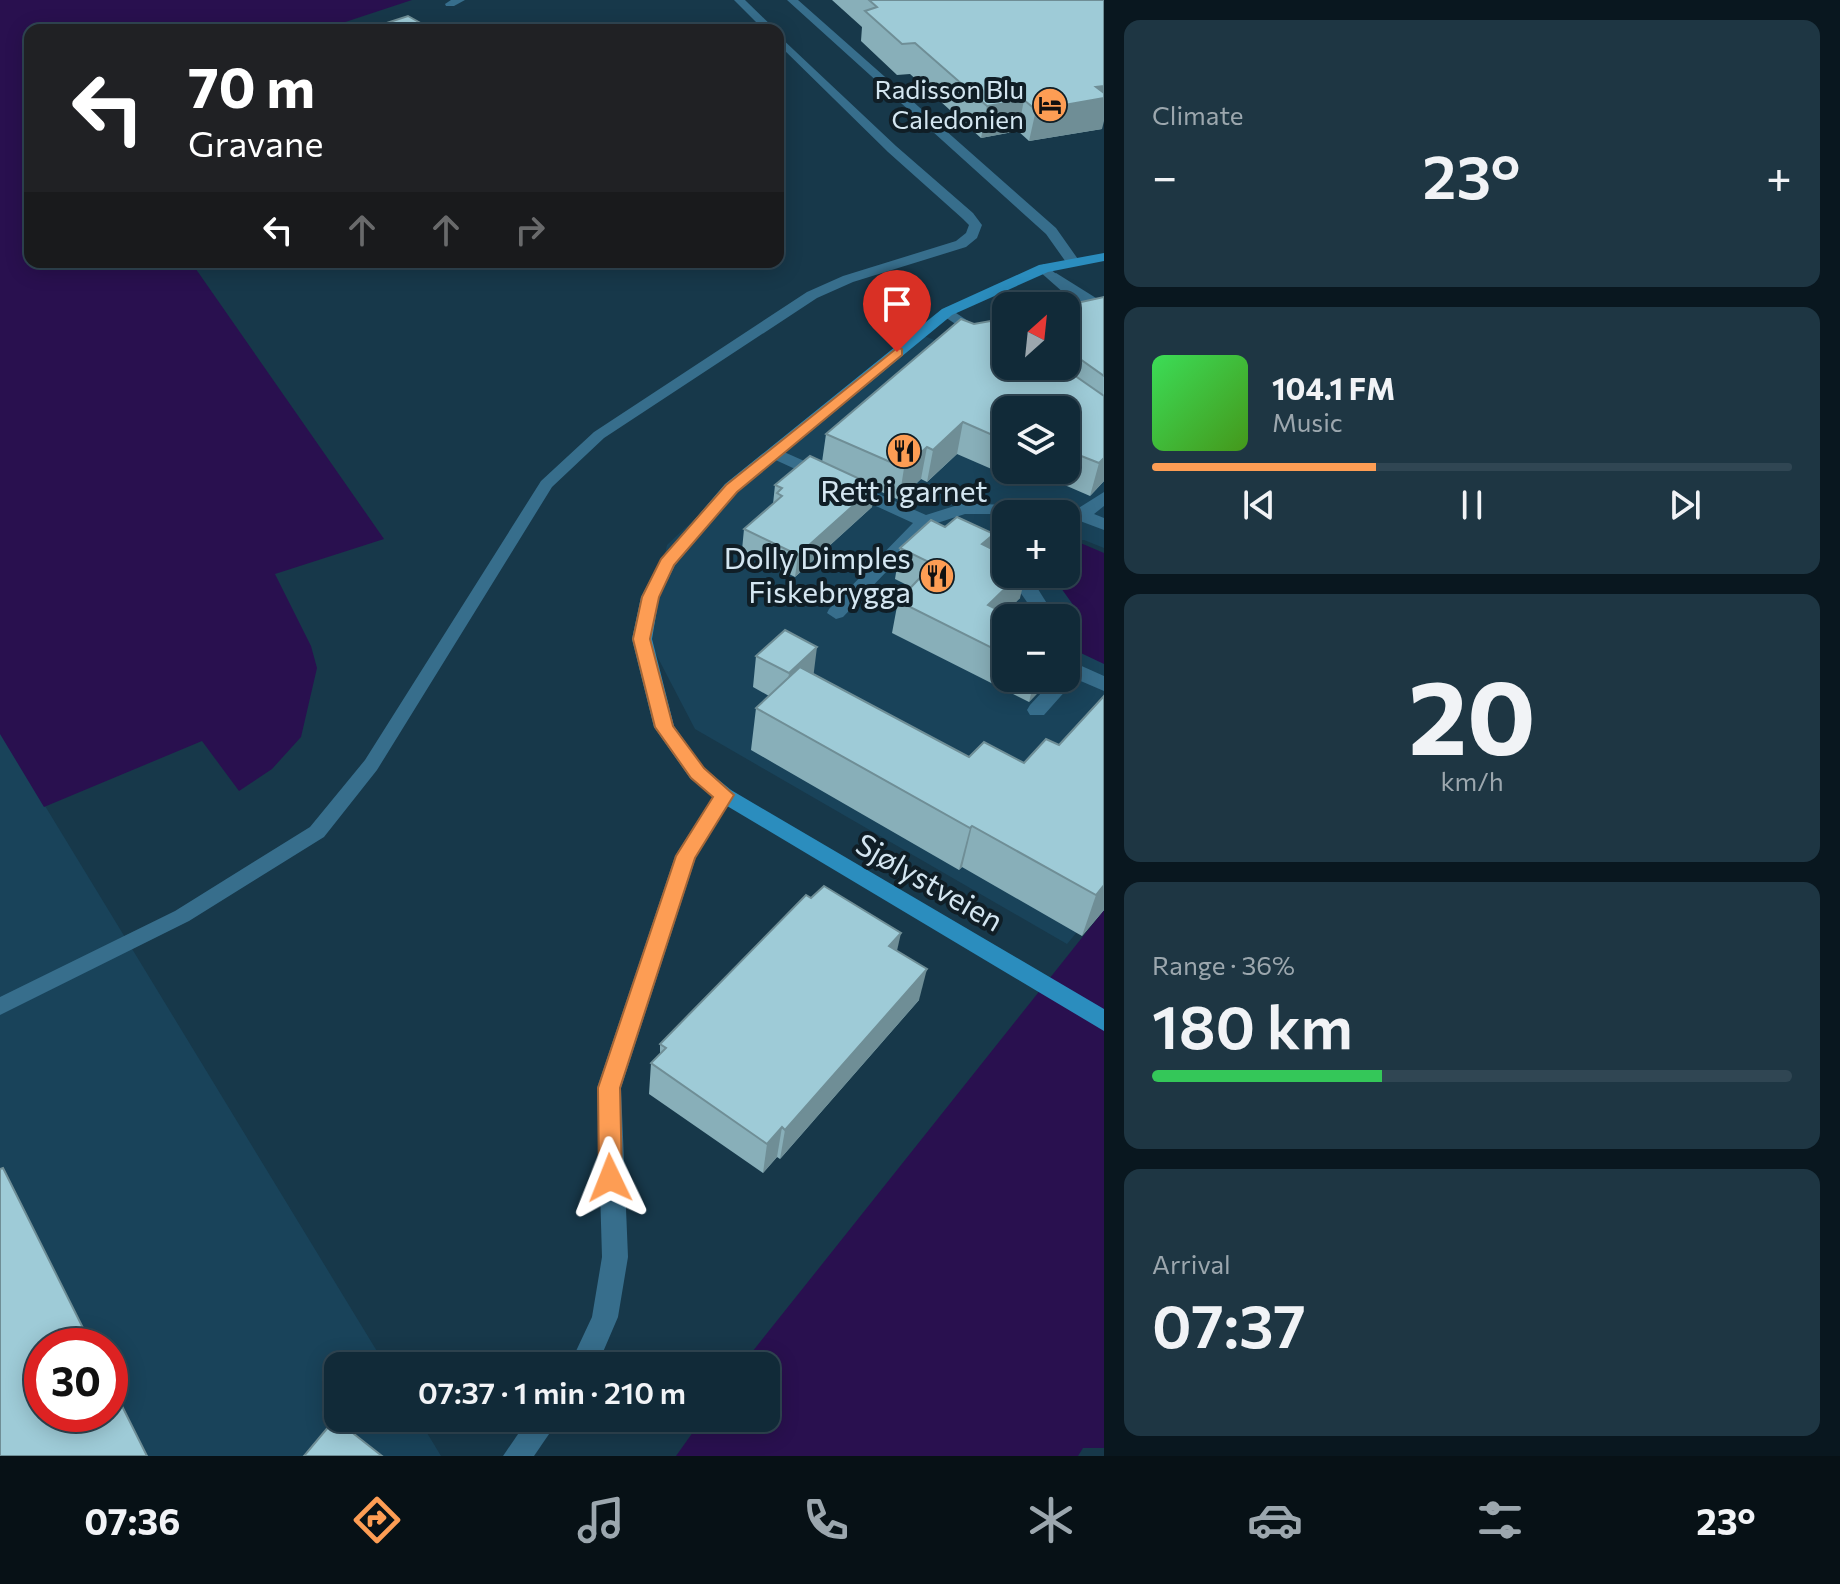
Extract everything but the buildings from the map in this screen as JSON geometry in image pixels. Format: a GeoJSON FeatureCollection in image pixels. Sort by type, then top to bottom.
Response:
{"type":"FeatureCollection","features":[{"type":"Feature","properties":{"kind":"street","name":"Sjølystveien"},"geometry":{"type":"LineString","coordinates":[[1104,257],[1044,268],[947,312],[731,488],[667,563],[650,597],[642,639],[664,727],[697,773],[724,795],[1104,1021]]}},
{"type":"Feature","properties":{"kind":"street"},"geometry":{"type":"LineString","coordinates":[[1044,268],[1104,321]]}},
{"type":"Feature","properties":{"kind":"street"},"geometry":{"type":"LineString","coordinates":[[947,312],[992,343]]}},
{"type":"Feature","properties":{"kind":"street"},"geometry":{"type":"LineString","coordinates":[[775,453],[925,521]]}},
{"type":"Feature","properties":{"kind":"street"},"geometry":{"type":"LineString","coordinates":[[1080,512],[1104,497]]}},
{"type":"Feature","properties":{"kind":"street"},"geometry":{"type":"LineString","coordinates":[[836,613],[925,521],[964,508],[992,510]]}},
{"type":"Feature","properties":{"kind":"street"},"geometry":{"type":"LineString","coordinates":[[1080,518],[1104,524]]}},
{"type":"Feature","properties":{"kind":"street"},"geometry":{"type":"LineString","coordinates":[[1080,673],[1104,684]]}},
{"type":"Feature","properties":{"kind":"street"},"geometry":{"type":"LineString","coordinates":[[1037,710],[1051,692]]}},
{"type":"Feature","properties":{"kind":"street"},"geometry":{"type":"LineString","coordinates":[[589,1352],[605,1317],[615,1257],[609,1088],[686,856],[724,795]]}},
{"type":"Feature","properties":{"kind":"street"},"geometry":{"type":"LineString","coordinates":[[517,1456],[535,1432]]}},
{"type":"Feature","properties":{"kind":"lane"},"geometry":{"type":"LineString","coordinates":[[739,0],[764,24]]}},
{"type":"Feature","properties":{"kind":"lane"},"geometry":{"type":"LineString","coordinates":[[792,0],[1051,231],[1073,262]]}},
{"type":"Feature","properties":{"kind":"lane"},"geometry":{"type":"LineString","coordinates":[[0,1007],[182,916],[317,832],[371,765],[546,484],[599,435],[812,295],[848,279],[961,244],[972,235],[976,225],[968,216],[892,149],[784,44]]}},
{"type":"Feature","properties":{"kind":"lane"},"geometry":{"type":"LineString","coordinates":[[1044,268],[1104,309]]}},
{"type":"Feature","properties":{"kind":"shaded area"},"geometry":{"type":"Polygon","coordinates":[[[0,0],[412,0],[339,24],[24,24],[24,268],[195,268],[384,539],[275,574],[311,646],[317,668],[301,737],[272,769],[239,791],[202,741],[44,807],[0,734],[0,0]]]}},
{"type":"Feature","properties":{"kind":"shaded area"},"geometry":{"type":"Polygon","coordinates":[[[916,333],[992,362],[992,380],[1040,380],[1104,404],[1104,548],[1080,540],[1080,500],[992,500],[992,588],[1068,588],[1075,604],[992,604],[992,692],[1080,692],[1080,652],[1104,663],[1104,900],[1067,944],[695,729],[646,635],[667,545],[723,492],[916,333]]]}},
{"type":"Feature","properties":{"kind":"shaded area"},"geometry":{"type":"Polygon","coordinates":[[[1080,543],[1104,553],[1104,664],[1080,653],[1080,604],[1072,604],[1061,588],[1080,588],[1080,543]]]}},
{"type":"Feature","properties":{"kind":"shaded area"},"geometry":{"type":"Polygon","coordinates":[[[0,732],[377,1352],[324,1352],[324,1432],[426,1432],[441,1456],[0,1456],[0,732]]]}},
{"type":"Feature","properties":{"kind":"shaded area"},"geometry":{"type":"Polygon","coordinates":[[[1104,910],[1104,1448],[1083,1448],[1078,1456],[676,1456],[693,1432],[780,1432],[780,1352],[752,1352],[1104,910]]]}},
{"type":"Feature","properties":{"kind":"place","name":"Radisson Blu Caledonien"},"geometry":{"type":"Point","coordinates":[1050,105]}},
{"type":"Feature","properties":{"kind":"place","name":"Rett i garnet"},"geometry":{"type":"Point","coordinates":[904,451]}},
{"type":"Feature","properties":{"kind":"place","name":"Dolly Dimples Fiskebrygga"},"geometry":{"type":"Point","coordinates":[937,576]}},
{"type":"Feature","properties":{"kind":"route"},"geometry":{"type":"LineString","coordinates":[[610,1178],[609,1088],[686,856],[724,795],[697,773],[664,727],[642,639],[650,597],[667,563],[731,488],[897,352]]}}]}
